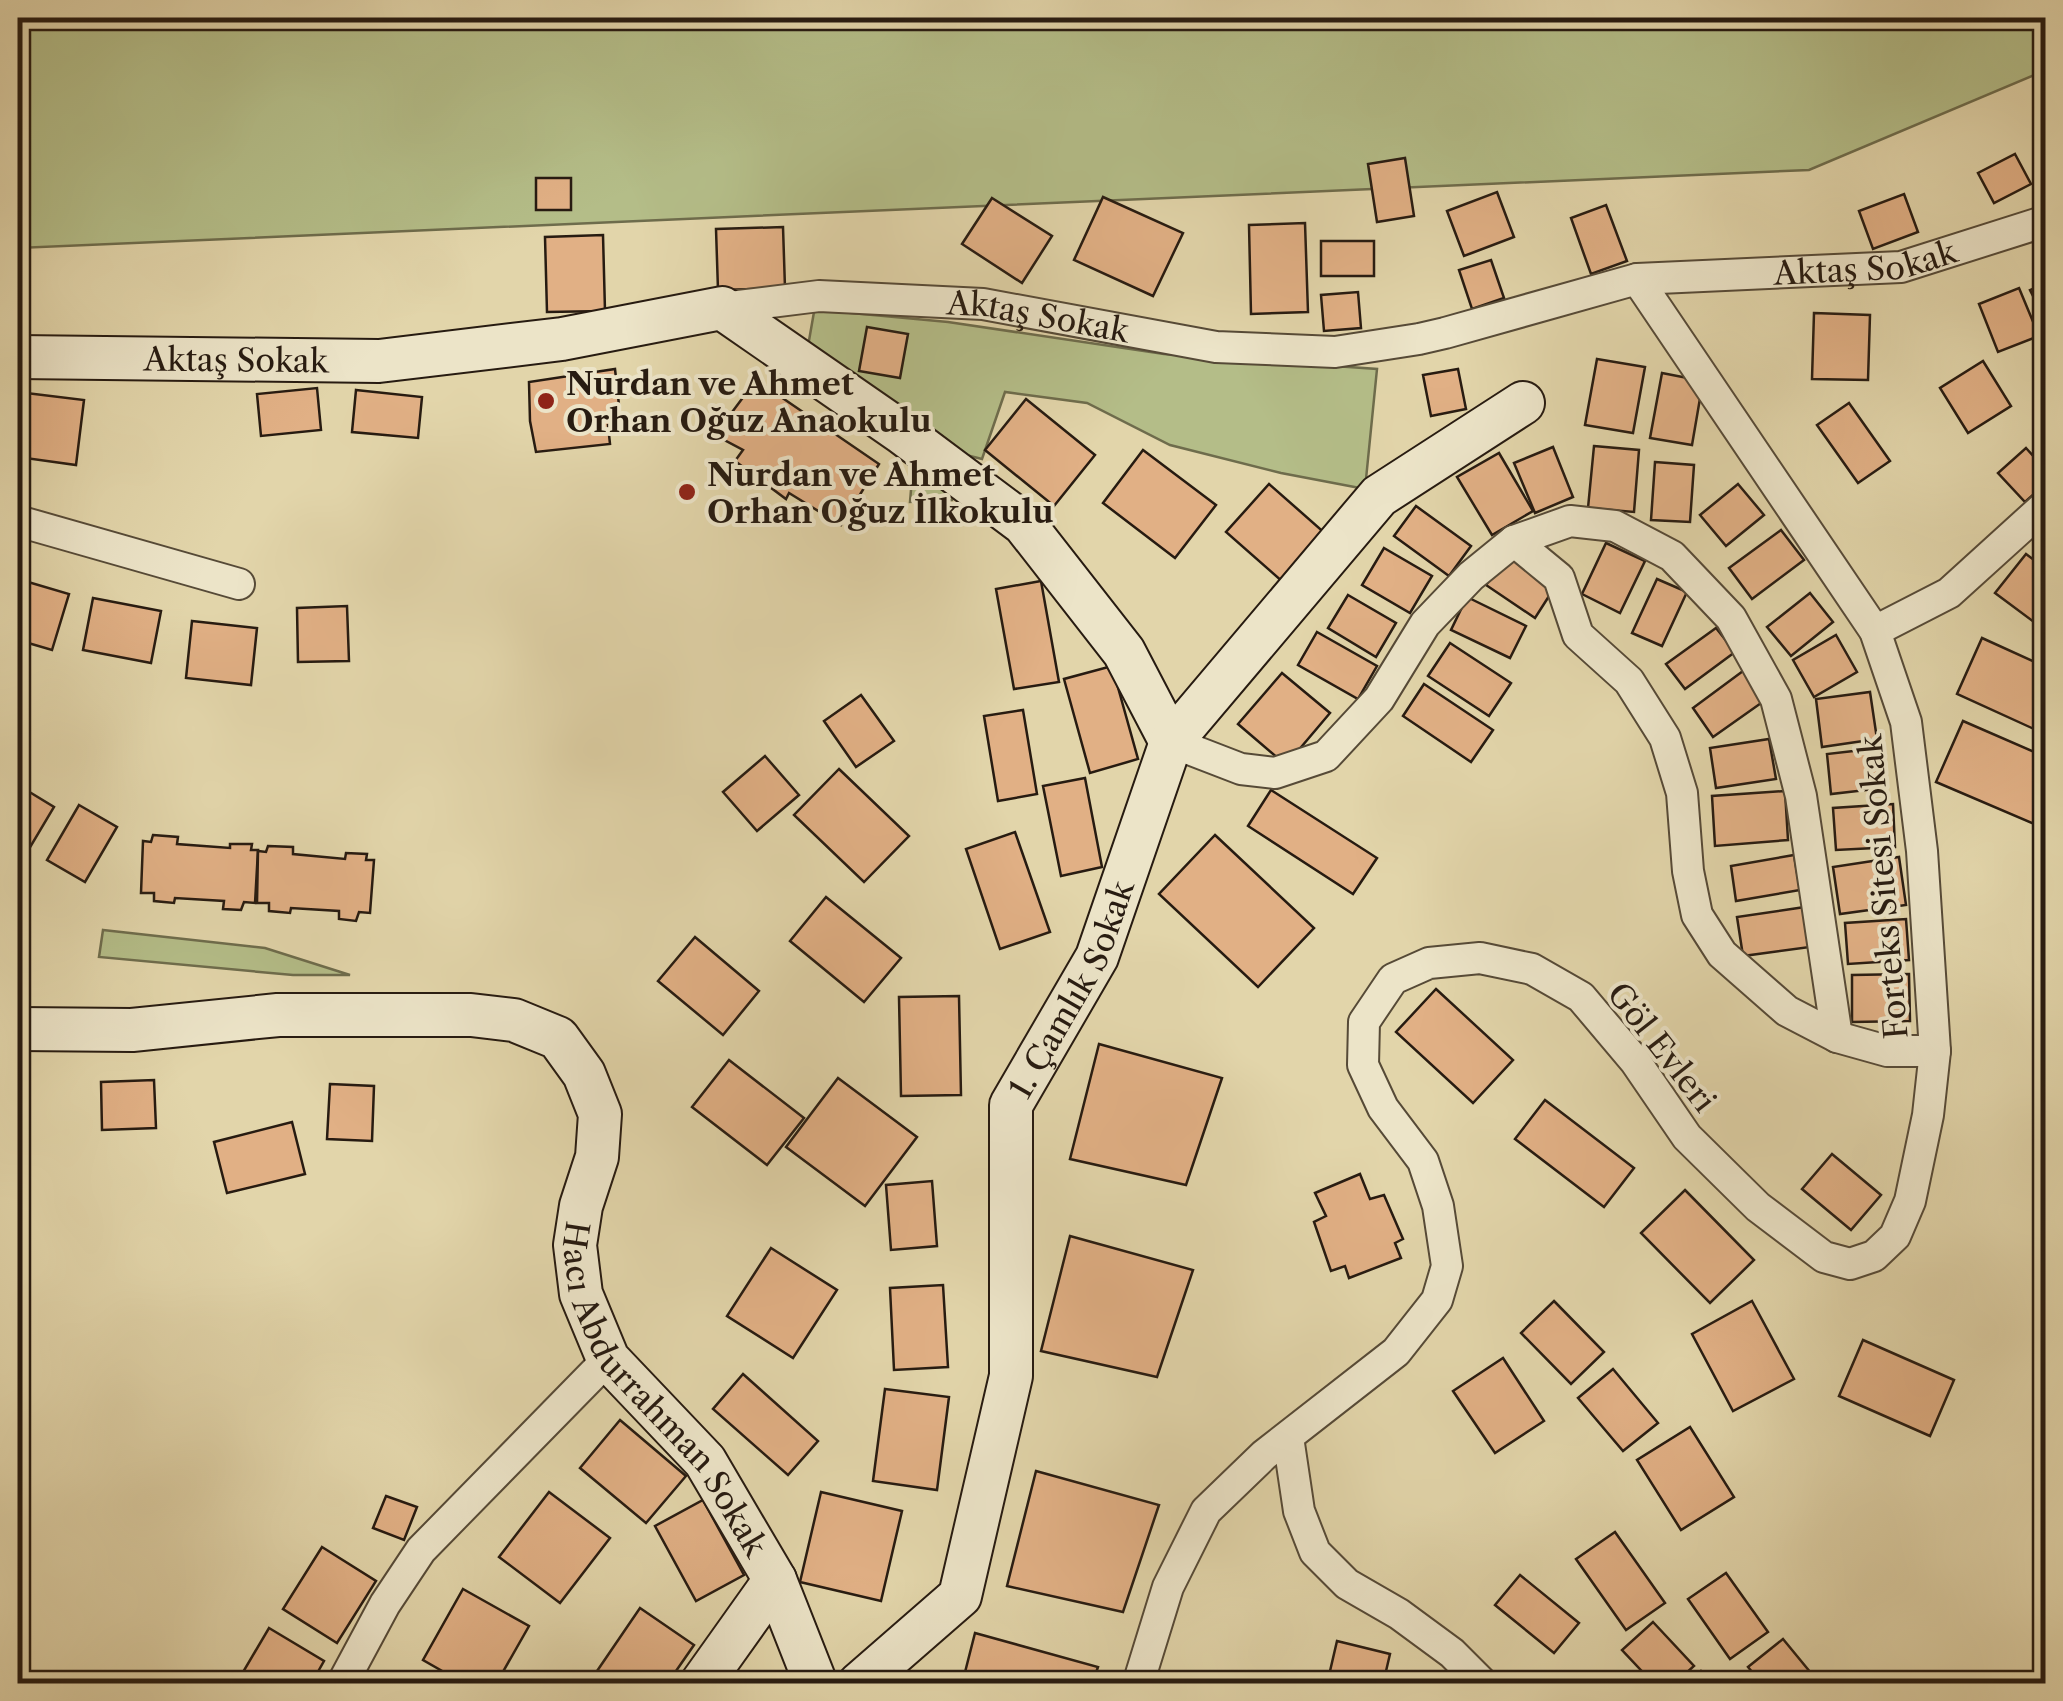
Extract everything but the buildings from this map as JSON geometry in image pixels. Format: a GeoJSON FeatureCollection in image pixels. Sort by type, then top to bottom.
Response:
{"type":"FeatureCollection","features":[{"type":"Feature","properties":{"kind":"street","name":"Aktaş Sokak"},"geometry":{"type":"LineString","coordinates":[[18,357],[379,361],[562,339],[722,308],[819,296],[983,304],[1216,346],[1335,352],[1432,336],[1637,279],[1901,267],[2046,221]]}},
{"type":"Feature","properties":{"kind":"street","name":"Forteks Sitesi Sokak"},"geometry":{"type":"LineString","coordinates":[[1514,541],[1558,578],[1578,635],[1629,681],[1665,738],[1682,793],[1688,871],[1697,915],[1722,954],[1787,1011],[1838,1036],[1888,1051],[1935,1050],[1922,851],[1906,722],[1875,631],[1637,279]]}},
{"type":"Feature","properties":{"kind":"street"},"geometry":{"type":"LineString","coordinates":[[722,308],[901,432],[1024,524],[1124,652],[1172,742]]}},
{"type":"Feature","properties":{"kind":"street","name":"1. Çamlık Sokak"},"geometry":{"type":"LineString","coordinates":[[859,1684],[960,1596],[1011,1376],[1011,1105],[1097,957],[1172,742],[1379,496],[1523,403]]}},
{"type":"Feature","properties":{"kind":"street"},"geometry":{"type":"LineString","coordinates":[[1875,631],[1949,593],[2046,505]]}},
{"type":"Feature","properties":{"kind":"street"},"geometry":{"type":"LineString","coordinates":[[18,521],[239,584]]}},
{"type":"Feature","properties":{"kind":"street","name":"Forteks Sitesi Sokak"},"geometry":{"type":"LineString","coordinates":[[1172,742],[1242,769],[1275,773],[1326,756],[1379,699],[1425,624],[1472,576],[1514,541],[1570,521],[1615,526],[1672,556],[1731,618],[1776,699],[1801,796],[1838,1036]]}},
{"type":"Feature","properties":{"kind":"street","name":"Göl Evleri"},"geometry":{"type":"LineString","coordinates":[[1138,1684],[1168,1587],[1206,1512],[1264,1455],[1396,1352],[1437,1300],[1447,1266],[1438,1206],[1423,1160],[1383,1108],[1363,1066],[1364,1022],[1393,979],[1428,962],[1480,958],[1532,969],[1581,997],[1635,1061],[1687,1137],[1758,1207],[1824,1257],[1850,1264],[1874,1256],[1894,1236],[1910,1201],[1928,1116],[1935,1050]]}},
{"type":"Feature","properties":{"kind":"street","name":"Hacı Abdurrahman Sokak"},"geometry":{"type":"LineString","coordinates":[[18,1029],[132,1030],[278,1015],[471,1015],[514,1020],[558,1038],[584,1074],[600,1114],[597,1158],[581,1206],[575,1245],[580,1294],[608,1359],[705,1461],[775,1580],[816,1684]]}},
{"type":"Feature","properties":{"kind":"street"},"geometry":{"type":"LineString","coordinates":[[342,1684],[385,1604],[421,1550],[608,1359]]}},
{"type":"Feature","properties":{"kind":"street"},"geometry":{"type":"LineString","coordinates":[[1288,1437],[1299,1512],[1314,1552],[1347,1584],[1399,1614],[1452,1654],[1482,1684]]}},
{"type":"Feature","properties":{"kind":"street"},"geometry":{"type":"LineString","coordinates":[[701,1684],[775,1580]]}},
{"type":"Feature","properties":{"kind":"green space"},"geometry":{"type":"Polygon","coordinates":[[[18,18],[2045,18],[2046,70],[1809,170],[18,248],[18,18]]]}},
{"type":"Feature","properties":{"kind":"green space"},"geometry":{"type":"Polygon","coordinates":[[[814,312],[948,322],[1164,354],[1377,369],[1365,489],[1170,445],[1087,403],[1005,392],[982,459],[950,451],[807,352],[814,312]]]}},
{"type":"Feature","properties":{"kind":"green space"},"geometry":{"type":"Polygon","coordinates":[[[913,466],[955,495],[952,500],[910,502],[913,466]]]}},
{"type":"Feature","properties":{"kind":"green space"},"geometry":{"type":"Polygon","coordinates":[[[103,930],[265,948],[350,975],[293,975],[99,957],[103,930]]]}},
{"type":"Feature","properties":{"kind":"place","name":"Nurdan ve Ahmet Orhan Oğuz Anaokulu"},"geometry":{"type":"Point","coordinates":[546,401]}},
{"type":"Feature","properties":{"kind":"place","name":"Nurdan ve Ahmet Orhan Oğuz İlkokulu"},"geometry":{"type":"Point","coordinates":[687,492]}}]}
